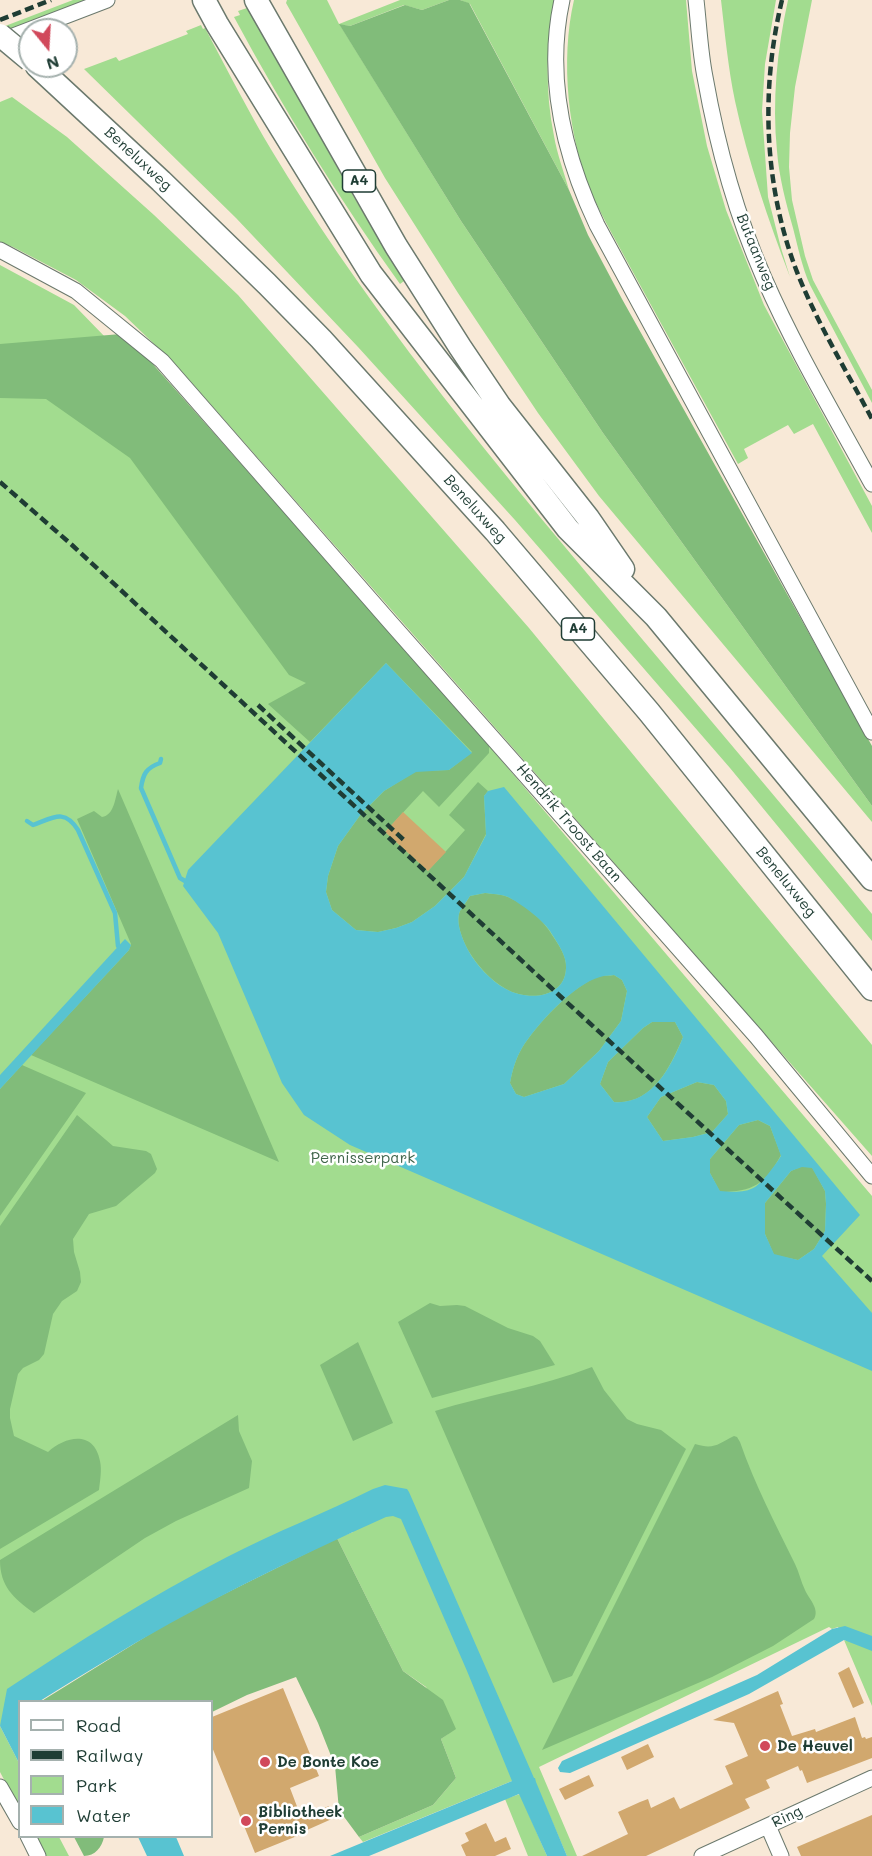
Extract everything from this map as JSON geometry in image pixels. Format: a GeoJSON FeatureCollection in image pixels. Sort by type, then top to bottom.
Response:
{"type":"FeatureCollection","features":[{"type":"Feature","properties":{"kind":"highway","name":"A4"},"geometry":{"type":"LineString","coordinates":[[204,0],[371,274],[568,529],[656,617]]}},
{"type":"Feature","properties":{"kind":"highway","name":"A4"},"geometry":{"type":"LineString","coordinates":[[260,6],[396,246],[499,405],[588,518],[656,617],[872,879]]}},
{"type":"Feature","properties":{"kind":"highway"},"geometry":{"type":"LineString","coordinates":[[0,35],[18,50]]}},
{"type":"Feature","properties":{"kind":"highway","name":"Beneluxweg"},"geometry":{"type":"LineString","coordinates":[[51,78],[161,181],[314,331],[495,531],[649,712],[872,989]]}},
{"type":"Feature","properties":{"kind":"street"},"geometry":{"type":"LineString","coordinates":[[0,41],[107,0]]}},
{"type":"Feature","properties":{"kind":"street"},"geometry":{"type":"LineString","coordinates":[[562,0],[557,42],[556,79],[567,149],[580,190],[872,732]]}},
{"type":"Feature","properties":{"kind":"street","name":"Butaanweg"},"geometry":{"type":"LineString","coordinates":[[696,0],[704,75],[718,142],[734,196],[764,277],[811,372],[872,484]]}},
{"type":"Feature","properties":{"kind":"street","name":"Hendrik Troost Baan"},"geometry":{"type":"LineString","coordinates":[[0,250],[76,291],[162,361],[756,1036],[872,1176]]}},
{"type":"Feature","properties":{"kind":"street","name":"Ring"},"geometry":{"type":"LineString","coordinates":[[702,1856],[872,1778]]}},
{"type":"Feature","properties":{"kind":"street"},"geometry":{"type":"LineString","coordinates":[[0,1787],[18,1818]]}},
{"type":"Feature","properties":{"kind":"street"},"geometry":{"type":"LineString","coordinates":[[768,1826],[781,1856]]}},
{"type":"Feature","properties":{"kind":"street"},"geometry":{"type":"LineString","coordinates":[[29,1838],[38,1856]]}},
{"type":"Feature","properties":{"kind":"green space"},"geometry":{"type":"Polygon","coordinates":[[[73,0],[91,0],[44,18],[26,18],[73,0]]]}},
{"type":"Feature","properties":{"kind":"green space"},"geometry":{"type":"Polygon","coordinates":[[[287,0],[327,0],[339,24],[400,0],[449,0],[422,10],[404,5],[350,26],[340,25],[461,221],[603,433],[872,806],[872,822],[599,496],[538,413],[385,178],[286,3],[287,0]]]}},
{"type":"Feature","properties":{"kind":"green space"},"geometry":{"type":"Polygon","coordinates":[[[449,0],[469,3],[569,190],[588,235],[622,299],[872,746],[872,806],[603,433],[461,221],[339,24],[350,26],[405,5],[422,10],[449,0]]]}},
{"type":"Feature","properties":{"kind":"green space"},"geometry":{"type":"Polygon","coordinates":[[[460,0],[554,0],[548,51],[549,102],[555,143],[569,190],[470,4],[460,0]]]}},
{"type":"Feature","properties":{"kind":"green space"},"geometry":{"type":"Polygon","coordinates":[[[574,0],[686,0],[692,71],[707,146],[726,210],[764,305],[872,506],[872,533],[813,424],[794,434],[788,425],[744,449],[748,458],[738,464],[608,227],[584,173],[572,124],[567,73],[574,0]]]}},
{"type":"Feature","properties":{"kind":"green space"},"geometry":{"type":"Polygon","coordinates":[[[721,0],[776,0],[765,64],[762,111],[768,197],[790,277],[759,190],[740,123],[730,76],[721,0]]]}},
{"type":"Feature","properties":{"kind":"green space"},"geometry":{"type":"Polygon","coordinates":[[[788,0],[812,0],[795,87],[790,133],[789,167],[792,200],[813,280],[872,390],[872,403],[807,278],[785,200],[778,161],[775,94],[778,57],[788,0]]]}},
{"type":"Feature","properties":{"kind":"green space"},"geometry":{"type":"Polygon","coordinates":[[[247,8],[404,281],[400,284],[334,187],[253,52],[234,17],[240,15],[238,11],[247,8]]]}},
{"type":"Feature","properties":{"kind":"green space"},"geometry":{"type":"Polygon","coordinates":[[[18,21],[18,28],[0,35],[0,28],[18,21]]]}},
{"type":"Feature","properties":{"kind":"green space"},"geometry":{"type":"Polygon","coordinates":[[[201,25],[203,29],[205,28],[272,151],[304,203],[373,303],[521,494],[872,914],[872,941],[730,768],[515,520],[358,347],[236,218],[84,69],[116,57],[119,61],[188,34],[186,31],[201,25]]]}},
{"type":"Feature","properties":{"kind":"green space"},"geometry":{"type":"Polygon","coordinates":[[[12,97],[67,137],[238,295],[529,628],[872,1045],[872,1156],[177,366],[125,316],[76,280],[0,242],[0,102],[12,97]]]}},
{"type":"Feature","properties":{"kind":"green space","name":"Pernisserpark"},"geometry":{"type":"Polygon","coordinates":[[[0,265],[74,305],[399,640],[872,1196],[872,1706],[844,1640],[846,1641],[838,1627],[832,1629],[829,1627],[539,1767],[577,1856],[567,1856],[535,1782],[512,1781],[363,1842],[359,1837],[433,1805],[456,1778],[441,1739],[448,1734],[426,1687],[403,1671],[337,1538],[353,1532],[348,1521],[24,1700],[18,1700],[18,1704],[0,1726],[0,265]]]}},
{"type":"Feature","properties":{"kind":"green space"},"geometry":{"type":"Polygon","coordinates":[[[121,334],[151,362],[489,744],[489,753],[439,807],[423,791],[385,832],[428,871],[465,830],[449,815],[478,782],[488,791],[484,796],[486,834],[464,877],[435,906],[412,922],[378,932],[356,930],[332,910],[326,892],[328,876],[338,846],[361,814],[384,791],[416,771],[449,770],[472,752],[386,663],[310,742],[268,704],[306,683],[289,675],[130,458],[46,399],[0,398],[0,344],[121,334]]]}},
{"type":"Feature","properties":{"kind":"green space"},"geometry":{"type":"Polygon","coordinates":[[[118,789],[279,1162],[31,1055],[129,950],[131,944],[77,819],[94,811],[102,817],[106,816],[113,806],[118,789]]]}},
{"type":"Feature","properties":{"kind":"green space"},"geometry":{"type":"Polygon","coordinates":[[[485,893],[502,895],[514,900],[544,923],[562,950],[565,959],[564,978],[559,986],[544,995],[524,995],[506,989],[484,972],[466,946],[458,921],[460,911],[470,896],[485,893]]]}},
{"type":"Feature","properties":{"kind":"green space"},"geometry":{"type":"Polygon","coordinates":[[[614,975],[622,980],[627,991],[621,1021],[599,1051],[564,1084],[524,1097],[516,1094],[510,1083],[514,1065],[522,1048],[536,1028],[556,1006],[579,987],[600,976],[614,975]]]}},
{"type":"Feature","properties":{"kind":"green space"},"geometry":{"type":"Polygon","coordinates":[[[652,1022],[675,1022],[683,1037],[678,1049],[665,1072],[649,1091],[627,1101],[614,1102],[600,1084],[608,1062],[652,1022]]]}},
{"type":"Feature","properties":{"kind":"green space"},"geometry":{"type":"Polygon","coordinates":[[[22,1065],[86,1093],[0,1216],[0,1089],[22,1065]]]}},
{"type":"Feature","properties":{"kind":"green space"},"geometry":{"type":"Polygon","coordinates":[[[697,1082],[714,1085],[726,1101],[728,1114],[712,1132],[663,1141],[647,1117],[661,1097],[697,1082]]]}},
{"type":"Feature","properties":{"kind":"green space"},"geometry":{"type":"Polygon","coordinates":[[[77,1115],[113,1146],[146,1151],[151,1154],[157,1169],[116,1206],[89,1214],[73,1239],[81,1282],[77,1291],[62,1301],[53,1314],[44,1354],[18,1374],[10,1409],[14,1436],[48,1452],[63,1442],[71,1440],[86,1440],[92,1444],[101,1464],[99,1490],[0,1549],[0,1226],[77,1115]]]}},
{"type":"Feature","properties":{"kind":"green space"},"geometry":{"type":"Polygon","coordinates":[[[758,1120],[770,1126],[781,1155],[769,1173],[757,1184],[741,1190],[720,1192],[710,1173],[710,1159],[739,1125],[758,1120]]]}},
{"type":"Feature","properties":{"kind":"green space"},"geometry":{"type":"Polygon","coordinates":[[[802,1166],[812,1167],[825,1191],[825,1231],[814,1249],[798,1260],[774,1255],[765,1234],[765,1203],[791,1171],[802,1166]]]}},
{"type":"Feature","properties":{"kind":"green space"},"geometry":{"type":"Polygon","coordinates":[[[430,1303],[440,1306],[465,1306],[508,1328],[533,1336],[540,1341],[555,1365],[432,1398],[398,1322],[430,1303]]]}},
{"type":"Feature","properties":{"kind":"green space"},"geometry":{"type":"Polygon","coordinates":[[[358,1342],[393,1423],[353,1441],[320,1365],[358,1342]]]}},
{"type":"Feature","properties":{"kind":"green space"},"geometry":{"type":"Polygon","coordinates":[[[592,1367],[604,1390],[627,1419],[661,1430],[686,1449],[572,1676],[553,1683],[435,1411],[553,1380],[592,1367]]]}},
{"type":"Feature","properties":{"kind":"green space"},"geometry":{"type":"Polygon","coordinates":[[[238,1415],[239,1431],[252,1461],[249,1488],[176,1521],[145,1538],[34,1613],[9,1591],[2,1577],[0,1560],[238,1415]]]}},
{"type":"Feature","properties":{"kind":"green space"},"geometry":{"type":"Polygon","coordinates":[[[734,1436],[740,1442],[759,1489],[813,1604],[816,1612],[814,1619],[773,1646],[712,1677],[542,1750],[695,1444],[711,1446],[734,1436]]]}},
{"type":"Feature","properties":{"kind":"green space"},"geometry":{"type":"Polygon","coordinates":[[[337,1538],[403,1671],[443,1700],[456,1729],[441,1739],[456,1778],[433,1805],[359,1837],[339,1810],[335,1766],[296,1677],[247,1695],[213,1712],[213,1700],[43,1700],[158,1629],[337,1538]]]}},
{"type":"Feature","properties":{"kind":"green space"},"geometry":{"type":"Polygon","coordinates":[[[0,1726],[18,1761],[18,1806],[0,1772],[0,1726]]]}},
{"type":"Feature","properties":{"kind":"green space"},"geometry":{"type":"Polygon","coordinates":[[[520,1794],[547,1856],[528,1856],[505,1799],[520,1794]]]}},
{"type":"Feature","properties":{"kind":"green space"},"geometry":{"type":"Polygon","coordinates":[[[36,1838],[60,1838],[69,1856],[46,1856],[36,1838]]]}},
{"type":"Feature","properties":{"kind":"green space"},"geometry":{"type":"Polygon","coordinates":[[[75,1838],[104,1838],[97,1850],[84,1856],[75,1838]]]}},
{"type":"Feature","properties":{"kind":"water"},"geometry":{"type":"Polygon","coordinates":[[[386,663],[472,753],[449,770],[416,772],[384,791],[361,814],[338,846],[328,876],[326,892],[332,910],[356,930],[378,932],[412,922],[435,906],[464,877],[486,835],[484,796],[488,791],[504,787],[860,1215],[822,1256],[872,1313],[872,1371],[350,1145],[304,1115],[282,1083],[218,933],[183,886],[188,870],[386,663]],[[485,893],[470,896],[460,911],[459,926],[468,950],[484,972],[506,989],[524,995],[544,995],[559,986],[564,978],[565,958],[561,948],[542,921],[505,896],[485,893]],[[614,975],[590,981],[568,996],[536,1028],[522,1048],[514,1065],[510,1083],[516,1094],[524,1097],[564,1084],[599,1051],[621,1021],[627,991],[622,980],[614,975]],[[652,1022],[608,1062],[600,1084],[614,1102],[639,1097],[649,1091],[666,1072],[683,1037],[675,1022],[652,1022]],[[697,1082],[661,1097],[647,1117],[663,1141],[712,1132],[728,1114],[726,1101],[714,1085],[697,1082]],[[758,1120],[739,1125],[710,1159],[710,1173],[720,1191],[738,1192],[758,1185],[781,1156],[770,1126],[758,1120]],[[802,1167],[791,1171],[765,1203],[765,1234],[774,1254],[798,1260],[814,1249],[825,1231],[826,1204],[825,1191],[812,1168],[802,1167]]]}},
{"type":"Feature","properties":{"kind":"water"},"geometry":{"type":"Polygon","coordinates":[[[125,939],[131,945],[129,950],[0,1089],[0,1075],[125,939]]]}},
{"type":"Feature","properties":{"kind":"water"},"geometry":{"type":"Polygon","coordinates":[[[385,1485],[407,1489],[409,1492],[567,1856],[547,1856],[519,1794],[369,1856],[330,1856],[512,1781],[401,1519],[393,1516],[386,1517],[314,1550],[206,1604],[136,1642],[42,1700],[18,1700],[18,1761],[0,1726],[7,1689],[171,1587],[263,1539],[385,1485]]]}},
{"type":"Feature","properties":{"kind":"water"},"geometry":{"type":"Polygon","coordinates":[[[845,1626],[872,1636],[872,1651],[844,1640],[749,1694],[570,1773],[560,1772],[558,1768],[562,1761],[757,1675],[832,1629],[845,1626]]]}},
{"type":"Feature","properties":{"kind":"water"},"geometry":{"type":"Polygon","coordinates":[[[138,1838],[176,1838],[184,1856],[147,1856],[138,1838]]]}},
{"type":"Feature","properties":{"kind":"building"},"geometry":{"type":"Polygon","coordinates":[[[403,812],[446,852],[428,871],[385,832],[403,812]]]}},
{"type":"Feature","properties":{"kind":"building"},"geometry":{"type":"Polygon","coordinates":[[[849,1667],[864,1703],[853,1708],[838,1673],[849,1667]]]}},
{"type":"Feature","properties":{"kind":"building","name":"De Bonte Koe"},"geometry":{"type":"Polygon","coordinates":[[[283,1688],[319,1776],[290,1788],[301,1817],[329,1806],[334,1818],[307,1832],[255,1853],[213,1749],[213,1717],[283,1688]]]}},
{"type":"Feature","properties":{"kind":"building"},"geometry":{"type":"Polygon","coordinates":[[[778,1691],[783,1704],[780,1705],[792,1736],[815,1729],[816,1732],[855,1717],[862,1738],[872,1737],[872,1758],[807,1783],[798,1766],[766,1780],[770,1788],[745,1799],[750,1808],[646,1856],[582,1856],[628,1834],[618,1812],[648,1799],[651,1808],[674,1797],[680,1809],[733,1784],[725,1766],[748,1756],[734,1723],[713,1720],[778,1691]]]}},
{"type":"Feature","properties":{"kind":"building"},"geometry":{"type":"Polygon","coordinates":[[[648,1744],[654,1757],[627,1770],[621,1757],[648,1744]]]}},
{"type":"Feature","properties":{"kind":"building"},"geometry":{"type":"Polygon","coordinates":[[[589,1775],[594,1786],[565,1800],[559,1789],[589,1775]]]}},
{"type":"Feature","properties":{"kind":"building"},"geometry":{"type":"Polygon","coordinates":[[[872,1815],[872,1856],[801,1856],[797,1847],[872,1815]]]}},
{"type":"Feature","properties":{"kind":"building"},"geometry":{"type":"Polygon","coordinates":[[[486,1823],[495,1842],[506,1837],[511,1849],[495,1856],[466,1856],[461,1845],[469,1841],[465,1833],[486,1823]]]}},
{"type":"Feature","properties":{"kind":"waterway"},"geometry":{"type":"LineString","coordinates":[[161,759],[160,763],[146,772],[141,788],[180,878],[185,881]]}},
{"type":"Feature","properties":{"kind":"waterway"},"geometry":{"type":"LineString","coordinates":[[27,821],[33,825],[52,818],[63,817],[73,823],[115,913],[118,946]]}},
{"type":"Feature","properties":{"kind":"railway"},"geometry":{"type":"LineString","coordinates":[[0,20],[51,0]]}},
{"type":"Feature","properties":{"kind":"railway"},"geometry":{"type":"LineString","coordinates":[[782,0],[770,69],[768,105],[772,175],[778,210],[787,244],[807,295],[872,419]]}},
{"type":"Feature","properties":{"kind":"railway"},"geometry":{"type":"LineString","coordinates":[[0,482],[72,545],[872,1281]]}},
{"type":"Feature","properties":{"kind":"railway"},"geometry":{"type":"LineString","coordinates":[[258,705],[406,842]]}},
{"type":"Feature","properties":{"kind":"place","name":"De Heuvel"},"geometry":{"type":"Point","coordinates":[765,1746]}},
{"type":"Feature","properties":{"kind":"place","name":"De Bonte Koe"},"geometry":{"type":"Point","coordinates":[265,1762]}},
{"type":"Feature","properties":{"kind":"place","name":"Bibliotheek Pernis"},"geometry":{"type":"Point","coordinates":[246,1821]}}]}
